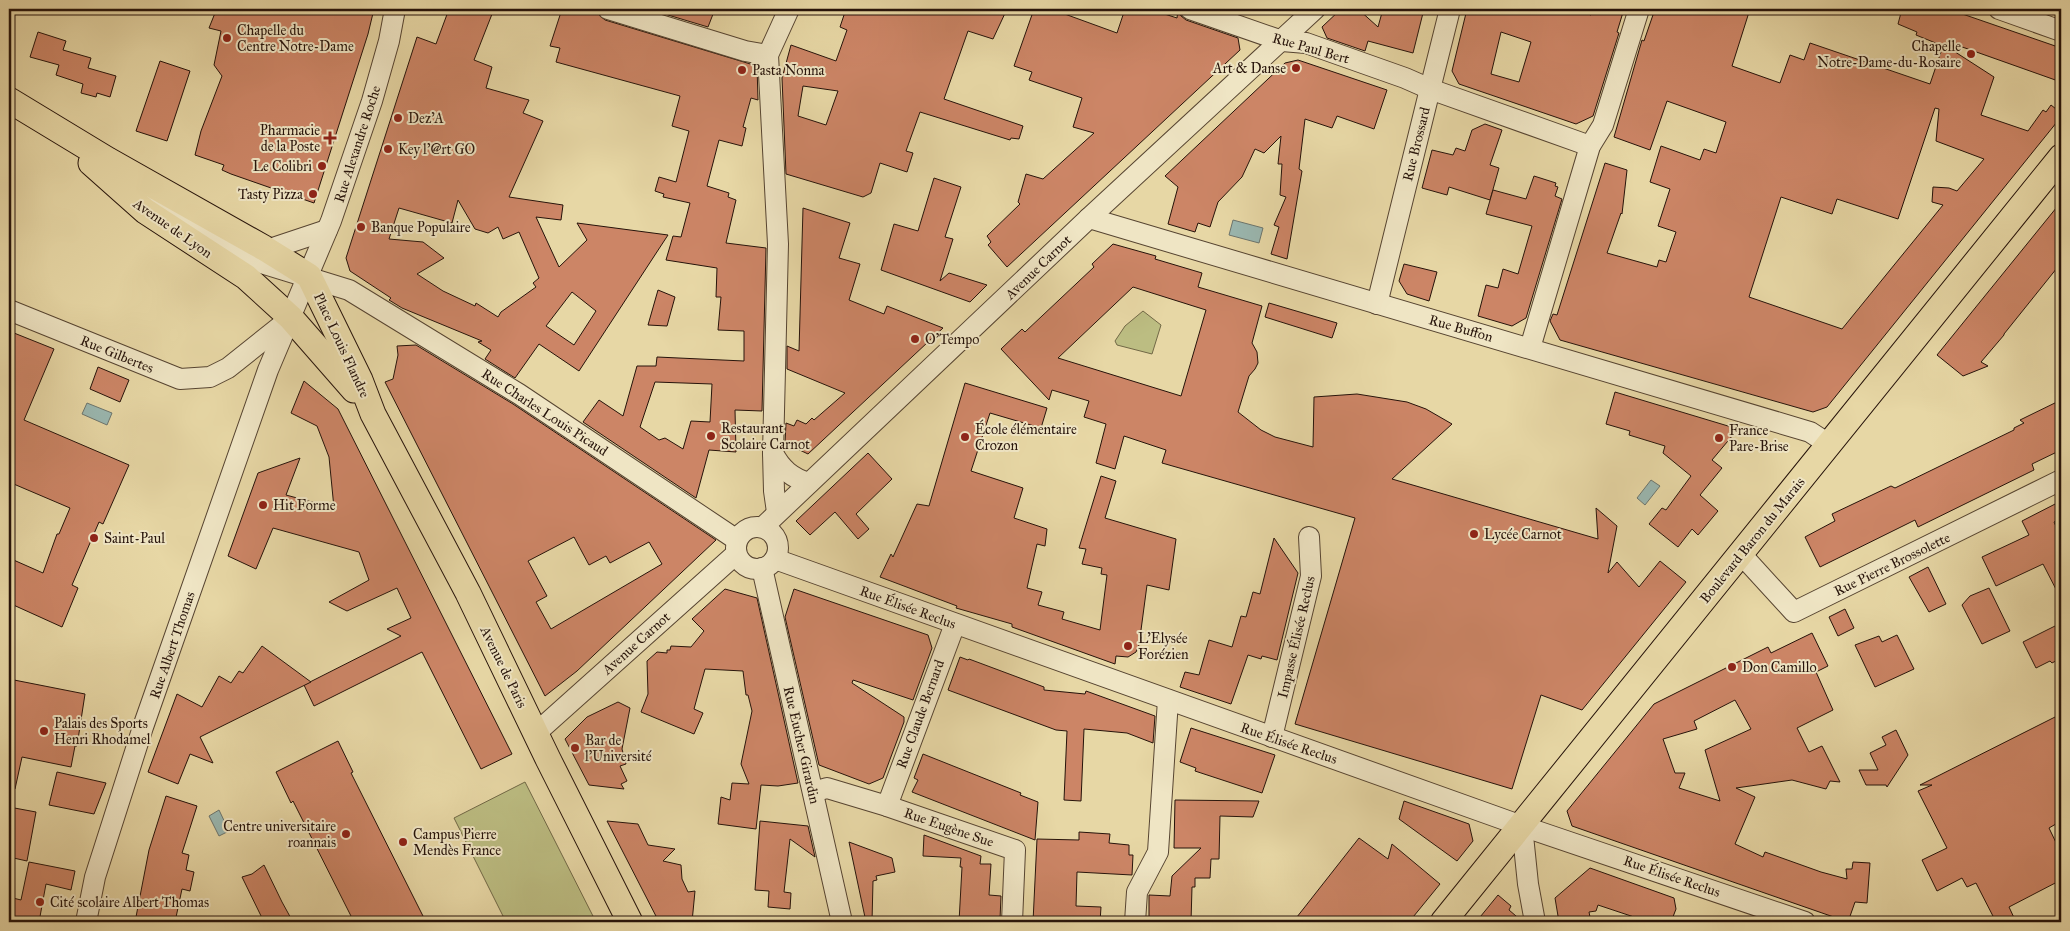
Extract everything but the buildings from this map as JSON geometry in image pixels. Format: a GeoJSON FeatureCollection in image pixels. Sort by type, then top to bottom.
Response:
{"type":"FeatureCollection","features":[{"type":"Feature","properties":{"kind":"main road","name":"Avenue de Lyon"},"geometry":{"type":"LineString","coordinates":[[9,100],[101,170],[145,211],[246,277],[291,318],[331,362],[373,414]]}},
{"type":"Feature","properties":{"kind":"main road","name":"Avenue de Lyon"},"geometry":{"type":"LineString","coordinates":[[9,100],[108,160],[267,250],[309,276]]}},
{"type":"Feature","properties":{"kind":"main road","name":"Boulevard Baron du Marais"},"geometry":{"type":"LineString","coordinates":[[1443,922],[2061,157]]}},
{"type":"Feature","properties":{"kind":"main road","name":"Place Louis Flandre"},"geometry":{"type":"LineString","coordinates":[[309,276],[355,369],[373,414]]}},
{"type":"Feature","properties":{"kind":"main road","name":"Avenue de Paris"},"geometry":{"type":"LineString","coordinates":[[373,414],[468,594],[630,922]]}},
{"type":"Feature","properties":{"kind":"street","name":"Rue Alexandre Roche"},"geometry":{"type":"LineString","coordinates":[[309,276],[372,101],[389,41],[395,9]]}},
{"type":"Feature","properties":{"kind":"street"},"geometry":{"type":"LineString","coordinates":[[608,9],[745,51],[768,56]]}},
{"type":"Feature","properties":{"kind":"street"},"geometry":{"type":"LineString","coordinates":[[777,512],[774,491],[773,453],[778,244],[768,56],[788,9]]}},
{"type":"Feature","properties":{"kind":"street","name":"Rue Paul Bert"},"geometry":{"type":"LineString","coordinates":[[1190,9],[1282,41],[1306,43],[1405,78],[1430,89]]}},
{"type":"Feature","properties":{"kind":"street","name":"Avenue Carnot"},"geometry":{"type":"LineString","coordinates":[[763,527],[1089,218],[1315,9]]}},
{"type":"Feature","properties":{"kind":"street"},"geometry":{"type":"LineString","coordinates":[[1430,89],[1450,9]]}},
{"type":"Feature","properties":{"kind":"street"},"geometry":{"type":"LineString","coordinates":[[1530,348],[1590,146],[1603,125],[1639,9]]}},
{"type":"Feature","properties":{"kind":"street"},"geometry":{"type":"LineString","coordinates":[[1999,9],[2061,31]]}},
{"type":"Feature","properties":{"kind":"street","name":"Rue Brossard"},"geometry":{"type":"LineString","coordinates":[[1377,304],[1430,89],[1590,146]]}},
{"type":"Feature","properties":{"kind":"street"},"geometry":{"type":"LineString","coordinates":[[101,170],[255,261],[309,276]]}},
{"type":"Feature","properties":{"kind":"street","name":"Rue Buffon"},"geometry":{"type":"LineString","coordinates":[[1089,218],[1810,432],[1830,445]]}},
{"type":"Feature","properties":{"kind":"street"},"geometry":{"type":"LineString","coordinates":[[267,250],[327,230]]}},
{"type":"Feature","properties":{"kind":"street","name":"Place Louis Flandre"},"geometry":{"type":"LineString","coordinates":[[268,370],[309,276],[349,290]]}},
{"type":"Feature","properties":{"kind":"street","name":"Rue Charles Louis Picaud"},"geometry":{"type":"LineString","coordinates":[[349,290],[519,394],[736,547]]}},
{"type":"Feature","properties":{"kind":"street","name":"Rue Gilbertes"},"geometry":{"type":"LineString","coordinates":[[9,310],[180,379],[210,377],[228,368]]}},
{"type":"Feature","properties":{"kind":"street"},"geometry":{"type":"LineString","coordinates":[[291,318],[317,331],[355,369]]}},
{"type":"Feature","properties":{"kind":"street","name":"Place Louis Flandre"},"geometry":{"type":"LineString","coordinates":[[228,368],[291,318]]}},
{"type":"Feature","properties":{"kind":"street","name":"Rue Albert Thomas"},"geometry":{"type":"LineString","coordinates":[[86,922],[98,868],[143,727],[268,370]]}},
{"type":"Feature","properties":{"kind":"street"},"geometry":{"type":"LineString","coordinates":[[773,453],[785,470],[800,480],[809,483]]}},
{"type":"Feature","properties":{"kind":"street","name":"Rue Pierre Brossolette"},"geometry":{"type":"LineString","coordinates":[[1740,553],[1794,612],[2061,480]]}},
{"type":"Feature","properties":{"kind":"street"},"geometry":{"type":"LineString","coordinates":[[750,527],[763,527],[774,535],[778,547],[768,564],[749,568],[739,560],[736,547],[745,530],[750,527]]}},
{"type":"Feature","properties":{"kind":"street","name":"Impasse Élisée Reclus"},"geometry":{"type":"LineString","coordinates":[[1272,737],[1311,576],[1309,537]]}},
{"type":"Feature","properties":{"kind":"street","name":"Avenue Carnot"},"geometry":{"type":"LineString","coordinates":[[536,732],[736,547]]}},
{"type":"Feature","properties":{"kind":"street","name":"Rue Élisée Reclus"},"geometry":{"type":"LineString","coordinates":[[768,564],[955,624],[1522,826],[1805,922]]}},
{"type":"Feature","properties":{"kind":"street","name":"Rue Eucher Girardin"},"geometry":{"type":"LineString","coordinates":[[768,564],[813,792],[842,922]]}},
{"type":"Feature","properties":{"kind":"street","name":"Rue Claude Bernard"},"geometry":{"type":"LineString","coordinates":[[887,806],[955,624]]}},
{"type":"Feature","properties":{"kind":"street"},"geometry":{"type":"LineString","coordinates":[[1135,922],[1137,892],[1158,852],[1168,700]]}},
{"type":"Feature","properties":{"kind":"street","name":"Rue Eugène Sue"},"geometry":{"type":"LineString","coordinates":[[813,792],[827,788],[887,806],[1015,850],[1012,922]]}},
{"type":"Feature","properties":{"kind":"street"},"geometry":{"type":"LineString","coordinates":[[1522,826],[1528,884],[1535,922]]}},
{"type":"Feature","properties":{"kind":"green space"},"geometry":{"type":"Polygon","coordinates":[[[1143,311],[1161,325],[1152,354],[1117,345],[1115,341],[1125,326],[1143,311]]]}},
{"type":"Feature","properties":{"kind":"green space"},"geometry":{"type":"Polygon","coordinates":[[[525,782],[596,922],[506,922],[454,818],[525,782]]]}},
{"type":"Feature","properties":{"kind":"water"},"geometry":{"type":"Polygon","coordinates":[[[1233,220],[1263,228],[1259,243],[1229,235],[1233,220]]]}},
{"type":"Feature","properties":{"kind":"water"},"geometry":{"type":"Polygon","coordinates":[[[87,403],[112,413],[107,425],[82,414],[87,403]]]}},
{"type":"Feature","properties":{"kind":"water"},"geometry":{"type":"Polygon","coordinates":[[[1651,480],[1660,486],[1645,505],[1637,498],[1651,480]]]}},
{"type":"Feature","properties":{"kind":"water"},"geometry":{"type":"Polygon","coordinates":[[[219,810],[229,831],[219,836],[209,816],[219,810]]]}},
{"type":"Feature","properties":{"kind":"place","name":"Chapelle du Centre Notre-Dame"},"geometry":{"type":"Point","coordinates":[227,38]}},
{"type":"Feature","properties":{"kind":"place","name":"Chapelle Notre-Dame-du-Rosaire"},"geometry":{"type":"Point","coordinates":[1971,54]}},
{"type":"Feature","properties":{"kind":"place","name":"Art & Danse"},"geometry":{"type":"Point","coordinates":[1296,68]}},
{"type":"Feature","properties":{"kind":"place","name":"Pasta Nonna"},"geometry":{"type":"Point","coordinates":[742,70]}},
{"type":"Feature","properties":{"kind":"place","name":"Dez'A"},"geometry":{"type":"Point","coordinates":[398,118]}},
{"type":"Feature","properties":{"kind":"place","name":"Pharmacie de la Poste"},"geometry":{"type":"Point","coordinates":[330,138]}},
{"type":"Feature","properties":{"kind":"place","name":"Key l'@rt GO"},"geometry":{"type":"Point","coordinates":[388,149]}},
{"type":"Feature","properties":{"kind":"place","name":"Le Colibri"},"geometry":{"type":"Point","coordinates":[322,166]}},
{"type":"Feature","properties":{"kind":"place","name":"Tasty Pizza"},"geometry":{"type":"Point","coordinates":[313,194]}},
{"type":"Feature","properties":{"kind":"place","name":"Banque Populaire"},"geometry":{"type":"Point","coordinates":[361,227]}},
{"type":"Feature","properties":{"kind":"place","name":"O'Tempo"},"geometry":{"type":"Point","coordinates":[915,339]}},
{"type":"Feature","properties":{"kind":"place","name":"Restaurant Scolaire Carnot"},"geometry":{"type":"Point","coordinates":[711,436]}},
{"type":"Feature","properties":{"kind":"place","name":"École élémentaire Crozon"},"geometry":{"type":"Point","coordinates":[965,437]}},
{"type":"Feature","properties":{"kind":"place","name":"France Pare-Brise"},"geometry":{"type":"Point","coordinates":[1719,438]}},
{"type":"Feature","properties":{"kind":"place","name":"Hit Forme"},"geometry":{"type":"Point","coordinates":[263,505]}},
{"type":"Feature","properties":{"kind":"place","name":"Lycée Carnot"},"geometry":{"type":"Point","coordinates":[1474,534]}},
{"type":"Feature","properties":{"kind":"place","name":"Saint-Paul"},"geometry":{"type":"Point","coordinates":[94,538]}},
{"type":"Feature","properties":{"kind":"place","name":"L'Elysée Forézien"},"geometry":{"type":"Point","coordinates":[1128,646]}},
{"type":"Feature","properties":{"kind":"place","name":"Don Camillo"},"geometry":{"type":"Point","coordinates":[1732,667]}},
{"type":"Feature","properties":{"kind":"place","name":"Palais des Sports Henri Rhodamel"},"geometry":{"type":"Point","coordinates":[44,731]}},
{"type":"Feature","properties":{"kind":"place","name":"Bar de l'Université"},"geometry":{"type":"Point","coordinates":[575,748]}},
{"type":"Feature","properties":{"kind":"place","name":"Centre universitaire roannais"},"geometry":{"type":"Point","coordinates":[346,834]}},
{"type":"Feature","properties":{"kind":"place","name":"Campus Pierre Mendès France"},"geometry":{"type":"Point","coordinates":[403,842]}},
{"type":"Feature","properties":{"kind":"place","name":"Cité scolaire Albert Thomas"},"geometry":{"type":"Point","coordinates":[40,902]}}]}
